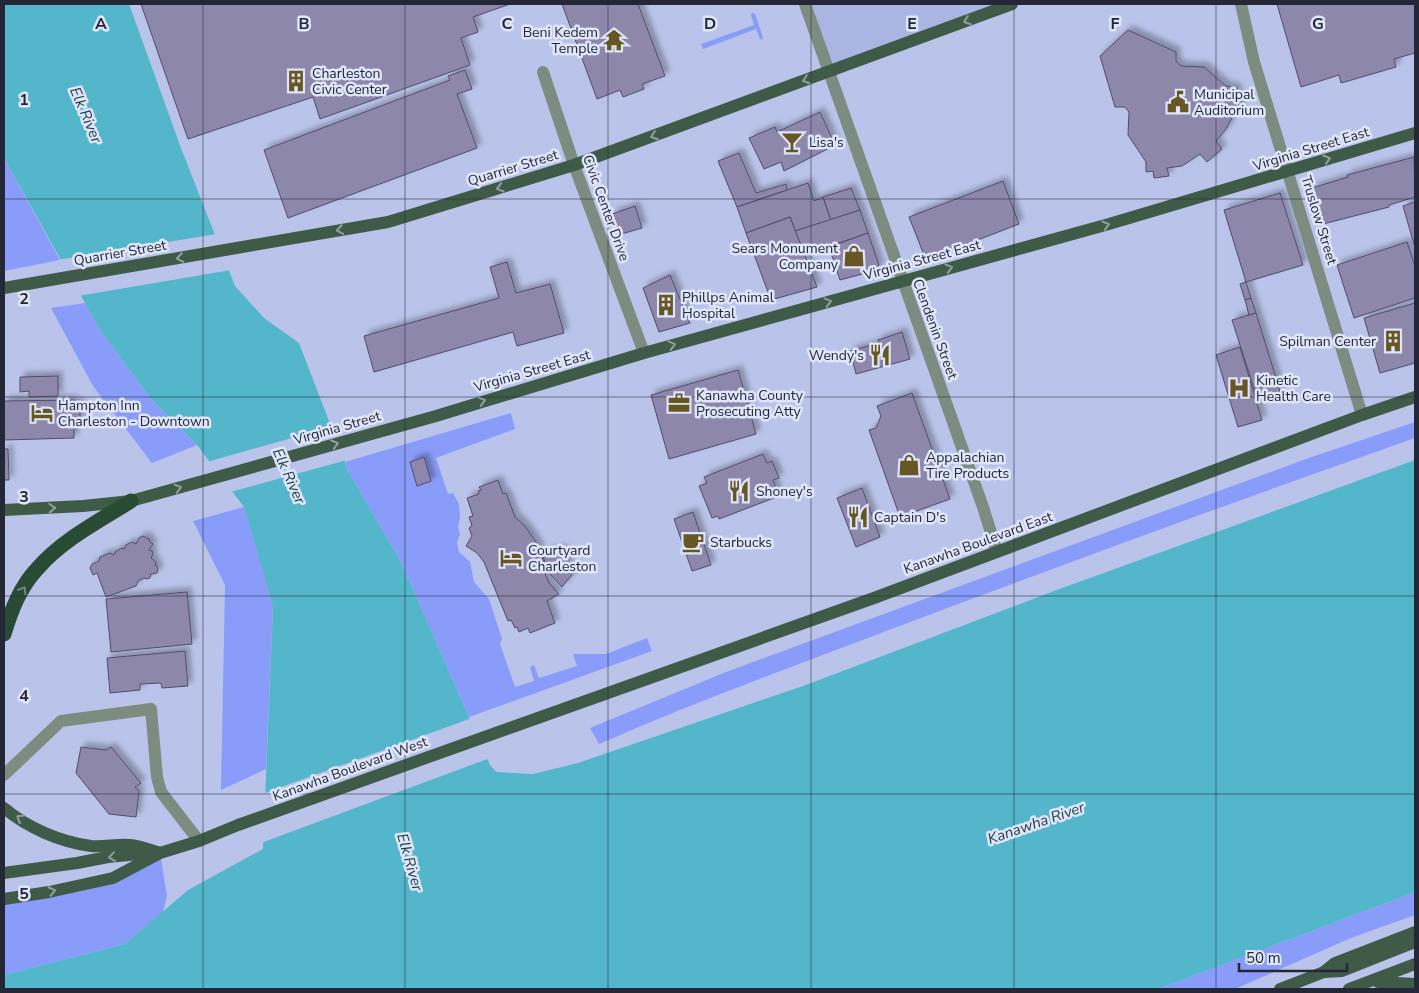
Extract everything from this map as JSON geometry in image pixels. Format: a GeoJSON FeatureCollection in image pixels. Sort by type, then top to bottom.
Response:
{"type":"FeatureCollection","features":[{"type":"Feature","properties":{"kind":"highway"},"geometry":{"type":"LineString","coordinates":[[4,634],[13,606],[36,569],[87,528],[131,501]]}},
{"type":"Feature","properties":{"kind":"main road","name":"Quarrier Street"},"geometry":{"type":"LineString","coordinates":[[4,288],[388,222],[574,165],[1012,4]]}},
{"type":"Feature","properties":{"kind":"main road","name":"Virginia Street East"},"geometry":{"type":"LineString","coordinates":[[436,416],[644,353],[1110,224],[1415,133]]}},
{"type":"Feature","properties":{"kind":"main road","name":"Kanawha Boulevard East"},"geometry":{"type":"LineString","coordinates":[[549,713],[874,598],[1362,415],[1415,397]]}},
{"type":"Feature","properties":{"kind":"main road","name":"Virginia Street"},"geometry":{"type":"LineString","coordinates":[[4,510],[83,506],[131,501],[436,416]]}},
{"type":"Feature","properties":{"kind":"main road","name":"Kanawha Boulevard West"},"geometry":{"type":"LineString","coordinates":[[4,899],[49,892],[114,878],[160,853],[549,713]]}},
{"type":"Feature","properties":{"kind":"main road"},"geometry":{"type":"LineString","coordinates":[[4,808],[36,829],[54,837],[89,846],[131,845],[160,853]]}},
{"type":"Feature","properties":{"kind":"main road","name":"Kanawha Boulevard West"},"geometry":{"type":"LineString","coordinates":[[4,873],[108,857],[160,853]]}},
{"type":"Feature","properties":{"kind":"main road"},"geometry":{"type":"LineString","coordinates":[[1324,972],[1335,963],[1415,932]]}},
{"type":"Feature","properties":{"kind":"main road"},"geometry":{"type":"LineString","coordinates":[[1280,989],[1324,972],[1342,971],[1415,942]]}},
{"type":"Feature","properties":{"kind":"main road"},"geometry":{"type":"LineString","coordinates":[[1349,989],[1415,964]]}},
{"type":"Feature","properties":{"kind":"main road"},"geometry":{"type":"LineString","coordinates":[[1368,982],[1415,984]]}},
{"type":"Feature","properties":{"kind":"street","name":"Clendenin Street"},"geometry":{"type":"LineString","coordinates":[[805,4],[983,507],[997,552]]}},
{"type":"Feature","properties":{"kind":"street","name":"Truslow Street"},"geometry":{"type":"LineString","coordinates":[[1241,4],[1254,62],[1362,415]]}},
{"type":"Feature","properties":{"kind":"street","name":"Civic Center Drive"},"geometry":{"type":"LineString","coordinates":[[543,72],[574,165],[644,353]]}},
{"type":"Feature","properties":{"kind":"street"},"geometry":{"type":"LineString","coordinates":[[4,775],[61,721],[151,709],[157,777],[161,792],[199,840]]}},
{"type":"Feature","properties":{"kind":"shaded area"},"geometry":{"type":"Polygon","coordinates":[[[805,4],[1012,4],[829,71],[805,4]]]}},
{"type":"Feature","properties":{"kind":"shaded area"},"geometry":{"type":"Polygon","coordinates":[[[752,13],[755,14],[763,37],[762,40],[756,29],[703,49],[701,44],[754,25],[752,13]]]}},
{"type":"Feature","properties":{"kind":"shaded area"},"geometry":{"type":"Polygon","coordinates":[[[4,158],[60,260],[4,271],[4,158]]]}},
{"type":"Feature","properties":{"kind":"shaded area"},"geometry":{"type":"Polygon","coordinates":[[[85,303],[100,330],[151,399],[197,445],[152,463],[93,386],[51,308],[85,303]]]}},
{"type":"Feature","properties":{"kind":"shaded area"},"geometry":{"type":"Polygon","coordinates":[[[511,413],[515,429],[436,458],[448,494],[453,493],[459,504],[460,518],[458,527],[460,534],[457,543],[459,552],[470,562],[474,582],[489,599],[502,639],[500,644],[515,687],[534,681],[530,667],[534,665],[539,678],[577,666],[573,654],[606,654],[647,638],[652,651],[469,717],[401,562],[349,473],[345,462],[511,413]]]}},
{"type":"Feature","properties":{"kind":"shaded area"},"geometry":{"type":"Polygon","coordinates":[[[1415,422],[1415,438],[1156,531],[785,669],[599,744],[590,728],[726,672],[1306,459],[1415,422]]]}},
{"type":"Feature","properties":{"kind":"shaded area"},"geometry":{"type":"Polygon","coordinates":[[[244,507],[273,605],[266,769],[221,790],[225,585],[193,521],[244,507]]]}},
{"type":"Feature","properties":{"kind":"shaded area"},"geometry":{"type":"Polygon","coordinates":[[[160,853],[167,896],[163,912],[125,944],[4,975],[4,899],[113,878],[160,853]]]}},
{"type":"Feature","properties":{"kind":"shaded area"},"geometry":{"type":"Polygon","coordinates":[[[1415,892],[1415,915],[1351,938],[1235,989],[1158,989],[1415,892]]]}},
{"type":"Feature","properties":{"kind":"water"},"geometry":{"type":"Polygon","coordinates":[[[4,4],[129,4],[181,148],[235,286],[264,318],[299,343],[349,473],[401,562],[490,765],[496,772],[533,774],[578,763],[803,686],[1054,591],[1415,460],[1415,892],[1158,989],[4,989],[4,975],[125,944],[188,890],[263,849],[273,606],[244,507],[197,445],[151,399],[100,330],[4,158],[4,4]]]}},
{"type":"Feature","properties":{"kind":"pier"},"geometry":{"type":"Polygon","coordinates":[[[217,234],[231,270],[78,296],[57,260],[217,234]]]}},
{"type":"Feature","properties":{"kind":"pier"},"geometry":{"type":"Polygon","coordinates":[[[334,426],[347,460],[230,492],[207,462],[334,426]]]}},
{"type":"Feature","properties":{"kind":"pier"},"geometry":{"type":"Polygon","coordinates":[[[472,718],[490,758],[261,843],[262,794],[472,718]]]}},
{"type":"Feature","properties":{"kind":"building","name":"Charleston Civic Center"},"geometry":{"type":"Polygon","coordinates":[[[141,4],[510,4],[473,17],[478,32],[461,38],[470,65],[320,119],[313,97],[188,139],[141,4]]]}},
{"type":"Feature","properties":{"kind":"building","name":"Beni Kedem Temple"},"geometry":{"type":"Polygon","coordinates":[[[562,4],[638,4],[665,76],[642,84],[644,89],[623,97],[620,90],[597,99],[562,4]]]}},
{"type":"Feature","properties":{"kind":"building"},"geometry":{"type":"Polygon","coordinates":[[[1277,4],[1415,4],[1415,53],[1394,59],[1396,67],[1341,83],[1339,75],[1301,87],[1277,4]]]}},
{"type":"Feature","properties":{"kind":"building","name":"Municipal Auditorium"},"geometry":{"type":"Polygon","coordinates":[[[1128,30],[1176,52],[1176,61],[1181,66],[1204,67],[1226,86],[1237,88],[1236,95],[1243,97],[1238,113],[1235,112],[1226,129],[1216,141],[1222,149],[1207,162],[1200,154],[1182,166],[1167,168],[1169,176],[1154,178],[1153,171],[1146,172],[1146,162],[1128,135],[1129,112],[1125,107],[1115,107],[1100,56],[1128,30]]]}},
{"type":"Feature","properties":{"kind":"building"},"geometry":{"type":"Polygon","coordinates":[[[465,70],[472,89],[457,94],[477,148],[288,218],[264,150],[450,80],[448,76],[465,70]]]}},
{"type":"Feature","properties":{"kind":"building","name":"Lisa's"},"geometry":{"type":"Polygon","coordinates":[[[820,112],[835,145],[784,171],[781,162],[764,169],[749,138],[775,127],[777,132],[820,112]]]}},
{"type":"Feature","properties":{"kind":"building"},"geometry":{"type":"Polygon","coordinates":[[[739,153],[756,193],[786,184],[787,190],[737,207],[718,161],[739,153]]]}},
{"type":"Feature","properties":{"kind":"building"},"geometry":{"type":"Polygon","coordinates":[[[1414,157],[1415,197],[1389,205],[1389,207],[1323,224],[1312,188],[1348,177],[1347,175],[1414,157]]]}},
{"type":"Feature","properties":{"kind":"building"},"geometry":{"type":"Polygon","coordinates":[[[1003,181],[1019,224],[926,260],[909,217],[1003,181]]]}},
{"type":"Feature","properties":{"kind":"building"},"geometry":{"type":"Polygon","coordinates":[[[808,183],[814,201],[823,197],[831,220],[795,231],[790,217],[746,233],[737,207],[808,183]]]}},
{"type":"Feature","properties":{"kind":"building"},"geometry":{"type":"Polygon","coordinates":[[[851,188],[860,210],[831,220],[823,197],[851,188]]]}},
{"type":"Feature","properties":{"kind":"building"},"geometry":{"type":"Polygon","coordinates":[[[1280,193],[1303,265],[1246,282],[1224,210],[1280,193]]]}},
{"type":"Feature","properties":{"kind":"building"},"geometry":{"type":"Polygon","coordinates":[[[1415,202],[1415,248],[1403,206],[1415,202]]]}},
{"type":"Feature","properties":{"kind":"building"},"geometry":{"type":"Polygon","coordinates":[[[635,206],[642,228],[618,235],[612,214],[635,206]]]}},
{"type":"Feature","properties":{"kind":"building"},"geometry":{"type":"Polygon","coordinates":[[[860,210],[868,233],[804,255],[795,231],[860,210]]]}},
{"type":"Feature","properties":{"kind":"building"},"geometry":{"type":"Polygon","coordinates":[[[790,217],[817,287],[771,300],[746,233],[790,217]]]}},
{"type":"Feature","properties":{"kind":"building","name":"Sears Monument Company"},"geometry":{"type":"Polygon","coordinates":[[[868,233],[879,265],[877,270],[840,280],[829,247],[868,233]]]}},
{"type":"Feature","properties":{"kind":"building"},"geometry":{"type":"Polygon","coordinates":[[[1407,242],[1415,266],[1415,298],[1354,318],[1337,265],[1407,242]]]}},
{"type":"Feature","properties":{"kind":"building"},"geometry":{"type":"Polygon","coordinates":[[[507,262],[516,293],[550,284],[564,333],[517,346],[513,332],[374,372],[364,336],[499,298],[490,267],[507,262]]]}},
{"type":"Feature","properties":{"kind":"building","name":"Phillps Animal Hospital"},"geometry":{"type":"Polygon","coordinates":[[[670,275],[690,323],[659,332],[643,288],[670,275]]]}},
{"type":"Feature","properties":{"kind":"building"},"geometry":{"type":"Polygon","coordinates":[[[1246,282],[1251,298],[1245,300],[1240,284],[1246,282]]]}},
{"type":"Feature","properties":{"kind":"building"},"geometry":{"type":"Polygon","coordinates":[[[1251,298],[1256,313],[1249,315],[1245,300],[1251,298]]]}},
{"type":"Feature","properties":{"kind":"building","name":"Spilman Center"},"geometry":{"type":"Polygon","coordinates":[[[1415,303],[1415,363],[1380,373],[1364,318],[1415,303]]]}},
{"type":"Feature","properties":{"kind":"building"},"geometry":{"type":"Polygon","coordinates":[[[1256,313],[1280,391],[1257,398],[1232,320],[1256,313]]]}},
{"type":"Feature","properties":{"kind":"building","name":"Wendy's"},"geometry":{"type":"Polygon","coordinates":[[[902,332],[910,359],[856,374],[850,351],[879,343],[878,340],[902,332]]]}},
{"type":"Feature","properties":{"kind":"building","name":"Kinetic Health Care"},"geometry":{"type":"Polygon","coordinates":[[[1240,347],[1262,420],[1238,427],[1216,355],[1240,347]]]}},
{"type":"Feature","properties":{"kind":"building"},"geometry":{"type":"Polygon","coordinates":[[[738,370],[756,434],[669,459],[651,395],[738,370]]]}},
{"type":"Feature","properties":{"kind":"building"},"geometry":{"type":"Polygon","coordinates":[[[58,376],[58,396],[29,397],[29,391],[20,392],[20,377],[58,376]]]}},
{"type":"Feature","properties":{"kind":"building","name":"Appalachian Tire Products"},"geometry":{"type":"Polygon","coordinates":[[[912,393],[950,499],[900,517],[869,430],[876,428],[881,416],[877,406],[912,393]]]}},
{"type":"Feature","properties":{"kind":"building","name":"Hampton Inn Charleston - Downtown"},"geometry":{"type":"Polygon","coordinates":[[[74,400],[74,404],[80,403],[80,421],[74,421],[74,438],[4,440],[4,401],[74,400]]]}},
{"type":"Feature","properties":{"kind":"building"},"geometry":{"type":"Polygon","coordinates":[[[4,449],[8,449],[9,480],[4,480],[4,449]]]}},
{"type":"Feature","properties":{"kind":"building","name":"Shoney's"},"geometry":{"type":"Polygon","coordinates":[[[763,454],[767,463],[772,461],[779,478],[773,480],[779,496],[719,519],[718,516],[712,518],[699,486],[707,483],[704,477],[763,454]]]}},
{"type":"Feature","properties":{"kind":"building"},"geometry":{"type":"Polygon","coordinates":[[[424,457],[431,481],[417,486],[410,462],[424,457]]]}},
{"type":"Feature","properties":{"kind":"building","name":"Courtyard Charleston"},"geometry":{"type":"Polygon","coordinates":[[[498,480],[503,494],[506,493],[515,517],[525,526],[536,542],[547,569],[544,571],[549,583],[559,594],[547,601],[555,623],[530,633],[528,628],[519,632],[511,620],[508,621],[484,562],[477,553],[466,546],[472,536],[469,528],[472,526],[469,517],[473,516],[467,498],[479,494],[478,491],[481,490],[479,487],[498,480]]]}},
{"type":"Feature","properties":{"kind":"building","name":"Captain D's"},"geometry":{"type":"Polygon","coordinates":[[[862,488],[880,537],[856,547],[837,498],[862,488]]]}},
{"type":"Feature","properties":{"kind":"building","name":"Starbucks"},"geometry":{"type":"Polygon","coordinates":[[[693,512],[711,565],[692,571],[674,519],[693,512]]]}},
{"type":"Feature","properties":{"kind":"building"},"geometry":{"type":"Polygon","coordinates":[[[143,536],[153,544],[149,550],[153,554],[151,558],[156,562],[157,573],[151,574],[150,578],[138,581],[136,586],[106,597],[97,573],[93,575],[90,568],[92,564],[99,561],[100,557],[110,553],[114,555],[116,551],[124,549],[126,545],[132,542],[136,544],[139,538],[143,536]]]}},
{"type":"Feature","properties":{"kind":"building"},"geometry":{"type":"Polygon","coordinates":[[[562,549],[567,564],[574,572],[562,587],[550,574],[542,553],[562,549]]]}},
{"type":"Feature","properties":{"kind":"building"},"geometry":{"type":"Polygon","coordinates":[[[187,592],[192,644],[111,652],[106,599],[187,592]]]}},
{"type":"Feature","properties":{"kind":"building"},"geometry":{"type":"Polygon","coordinates":[[[185,651],[188,686],[162,688],[161,683],[140,684],[140,690],[110,693],[107,658],[185,651]]]}},
{"type":"Feature","properties":{"kind":"building"},"geometry":{"type":"Polygon","coordinates":[[[81,747],[106,750],[111,747],[141,783],[135,787],[139,791],[136,817],[109,814],[76,773],[81,747]]]}},
{"type":"Feature","properties":{"kind":"place","name":"Beni Kedem Temple"},"geometry":{"type":"Point","coordinates":[614,40]}},
{"type":"Feature","properties":{"kind":"place","name":"Charleston Civic Center"},"geometry":{"type":"Point","coordinates":[296,81]}},
{"type":"Feature","properties":{"kind":"place","name":"Municipal Auditorium"},"geometry":{"type":"Point","coordinates":[1178,102]}},
{"type":"Feature","properties":{"kind":"place","name":"Lisa's"},"geometry":{"type":"Point","coordinates":[792,142]}},
{"type":"Feature","properties":{"kind":"place","name":"Sears Monument Company"},"geometry":{"type":"Point","coordinates":[854,256]}},
{"type":"Feature","properties":{"kind":"place","name":"Phillps Animal Hospital"},"geometry":{"type":"Point","coordinates":[666,305]}},
{"type":"Feature","properties":{"kind":"place","name":"Spilman Center"},"geometry":{"type":"Point","coordinates":[1393,341]}},
{"type":"Feature","properties":{"kind":"place","name":"Wendy's"},"geometry":{"type":"Point","coordinates":[880,355]}},
{"type":"Feature","properties":{"kind":"place","name":"Kinetic Health Care"},"geometry":{"type":"Point","coordinates":[1239,388]}},
{"type":"Feature","properties":{"kind":"place","name":"Kanawha County Prosecuting Atty"},"geometry":{"type":"Point","coordinates":[679,403]}},
{"type":"Feature","properties":{"kind":"place","name":"Hampton Inn Charleston - Downtown"},"geometry":{"type":"Point","coordinates":[42,413]}},
{"type":"Feature","properties":{"kind":"place","name":"Appalachian Tire Products"},"geometry":{"type":"Point","coordinates":[909,465]}},
{"type":"Feature","properties":{"kind":"place","name":"Shoney's"},"geometry":{"type":"Point","coordinates":[739,491]}},
{"type":"Feature","properties":{"kind":"place","name":"Captain D's"},"geometry":{"type":"Point","coordinates":[858,517]}},
{"type":"Feature","properties":{"kind":"place","name":"Starbucks"},"geometry":{"type":"Point","coordinates":[693,542]}},
{"type":"Feature","properties":{"kind":"place","name":"Courtyard Charleston"},"geometry":{"type":"Point","coordinates":[511,558]}},
{"type":"Feature","properties":{"kind":"water label","name":"Elk River"},"geometry":{"type":"Point","coordinates":[86,115]}},
{"type":"Feature","properties":{"kind":"water label","name":"Elk River"},"geometry":{"type":"Point","coordinates":[289,476]}},
{"type":"Feature","properties":{"kind":"water label","name":"Kanawha River"},"geometry":{"type":"Point","coordinates":[1036,823]}},
{"type":"Feature","properties":{"kind":"water label","name":"Elk River"},"geometry":{"type":"Point","coordinates":[410,862]}}]}
